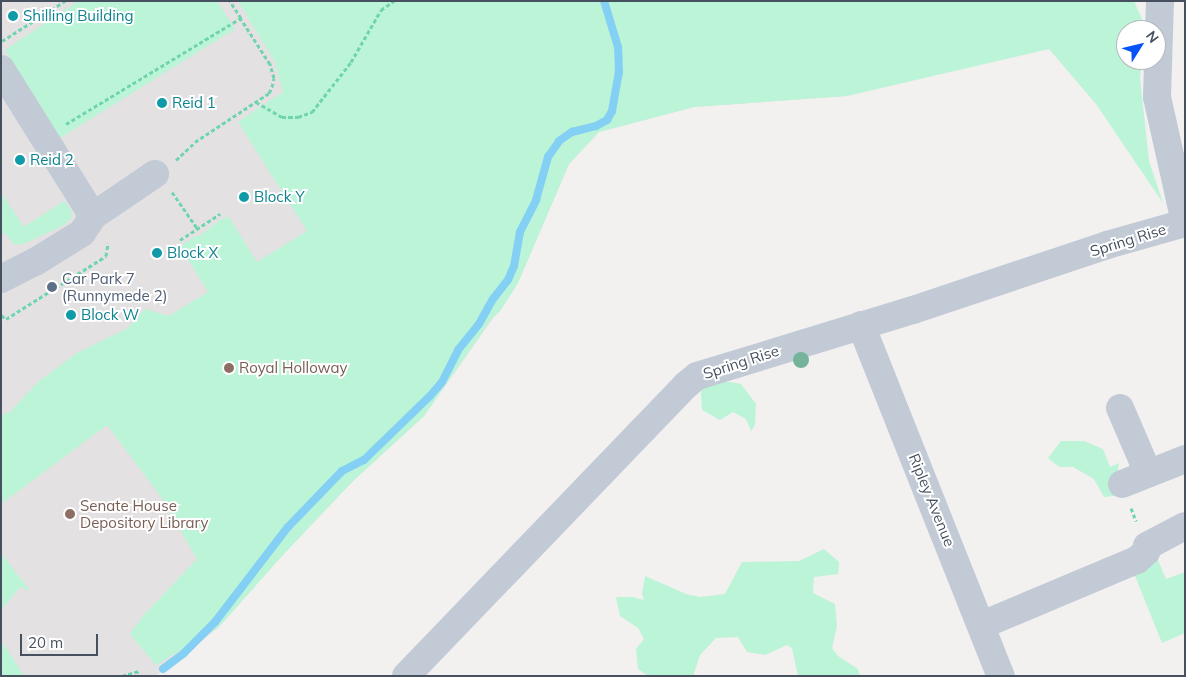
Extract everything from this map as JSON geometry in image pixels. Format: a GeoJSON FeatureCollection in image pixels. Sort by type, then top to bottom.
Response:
{"type":"FeatureCollection","features":[{"type":"Feature","properties":{"kind":"street"},"geometry":{"type":"LineString","coordinates":[[1160,1],[1158,97],[1182,194],[1185,223]]}},
{"type":"Feature","properties":{"kind":"street"},"geometry":{"type":"LineString","coordinates":[[1,69],[93,216]]}},
{"type":"Feature","properties":{"kind":"street"},"geometry":{"type":"LineString","coordinates":[[1,279],[35,262],[82,233],[93,216],[156,174]]}},
{"type":"Feature","properties":{"kind":"street","name":"Spring Rise"},"geometry":{"type":"LineString","coordinates":[[406,676],[681,390],[697,376],[913,310],[1107,245],[1185,223]]}},
{"type":"Feature","properties":{"kind":"street","name":"Ripley Avenue"},"geometry":{"type":"LineString","coordinates":[[861,325],[1001,676]]}},
{"type":"Feature","properties":{"kind":"street"},"geometry":{"type":"LineString","coordinates":[[1120,408],[1148,473]]}},
{"type":"Feature","properties":{"kind":"street"},"geometry":{"type":"LineString","coordinates":[[1122,484],[1185,459]]}},
{"type":"Feature","properties":{"kind":"street"},"geometry":{"type":"LineString","coordinates":[[982,626],[1137,560],[1146,552],[1147,546],[1185,526]]}},
{"type":"Feature","properties":{"kind":"path"},"geometry":{"type":"LineString","coordinates":[[1,42],[65,1]]}},
{"type":"Feature","properties":{"kind":"path"},"geometry":{"type":"LineString","coordinates":[[156,174],[183,155],[195,142],[269,93],[274,78],[260,46],[230,1]]}},
{"type":"Feature","properties":{"kind":"path"},"geometry":{"type":"LineString","coordinates":[[256,102],[282,117],[298,117],[312,112],[351,62],[381,10],[394,1]]}},
{"type":"Feature","properties":{"kind":"path"},"geometry":{"type":"LineString","coordinates":[[39,129],[44,127],[60,128],[241,18]]}},
{"type":"Feature","properties":{"kind":"path"},"geometry":{"type":"LineString","coordinates":[[180,240],[220,214]]}},
{"type":"Feature","properties":{"kind":"path"},"geometry":{"type":"LineString","coordinates":[[1122,484],[1147,546]]}},
{"type":"Feature","properties":{"kind":"path"},"geometry":{"type":"LineString","coordinates":[[122,676],[139,671]]}},
{"type":"Feature","properties":{"kind":"shaded area","name":"Royal Holloway"},"geometry":{"type":"Polygon","coordinates":[[[1,1],[1099,1],[847,96],[694,107],[599,132],[569,164],[518,283],[424,416],[352,482],[281,557],[218,628],[156,676],[1,676],[1,1]]]}},
{"type":"Feature","properties":{"kind":"green space"},"geometry":{"type":"Polygon","coordinates":[[[78,1],[217,1],[235,29],[60,138],[5,50],[78,1]]]}},
{"type":"Feature","properties":{"kind":"green space","name":"Royal Holloway"},"geometry":{"type":"Polygon","coordinates":[[[238,1],[1134,1],[1142,20],[1116,20],[1116,70],[1141,70],[1140,78],[1149,161],[1163,203],[1096,104],[1049,49],[847,96],[694,107],[599,132],[569,164],[518,283],[501,310],[491,320],[424,416],[352,482],[281,557],[218,628],[156,665],[130,634],[143,616],[197,559],[161,497],[107,425],[1,504],[1,415],[10,412],[38,382],[77,353],[128,328],[145,309],[169,316],[208,292],[180,246],[197,235],[198,237],[223,218],[229,217],[257,262],[307,231],[238,122],[283,92],[275,62],[238,1]]]}},
{"type":"Feature","properties":{"kind":"green space"},"geometry":{"type":"Polygon","coordinates":[[[1,192],[24,227],[64,201],[71,209],[72,217],[64,225],[26,243],[15,245],[5,233],[1,235],[1,192]]]}},
{"type":"Feature","properties":{"kind":"green space"},"geometry":{"type":"Polygon","coordinates":[[[719,380],[741,384],[756,404],[755,425],[751,431],[746,419],[733,412],[720,420],[702,410],[702,387],[719,380]]]}},
{"type":"Feature","properties":{"kind":"green space"},"geometry":{"type":"Polygon","coordinates":[[[1061,441],[1084,441],[1103,449],[1110,467],[1119,463],[1114,496],[1104,497],[1094,479],[1073,467],[1059,467],[1048,458],[1061,441]]]}},
{"type":"Feature","properties":{"kind":"green space"},"geometry":{"type":"Polygon","coordinates":[[[824,549],[839,562],[838,574],[814,577],[813,593],[835,604],[837,626],[832,648],[838,656],[858,669],[860,676],[798,676],[792,648],[787,645],[765,655],[747,652],[738,637],[716,638],[700,655],[693,676],[648,676],[638,669],[636,649],[644,639],[638,628],[620,616],[616,597],[632,597],[644,600],[642,594],[645,576],[686,594],[700,597],[725,594],[742,562],[799,561],[824,549]]]}},
{"type":"Feature","properties":{"kind":"green space"},"geometry":{"type":"Polygon","coordinates":[[[1,553],[30,591],[20,587],[1,610],[1,553]]]}},
{"type":"Feature","properties":{"kind":"green space"},"geometry":{"type":"Polygon","coordinates":[[[1157,558],[1166,579],[1185,572],[1185,633],[1162,643],[1133,571],[1157,558]]]}},
{"type":"Feature","properties":{"kind":"green space"},"geometry":{"type":"Polygon","coordinates":[[[1,640],[24,676],[1,676],[1,640]]]}},
{"type":"Feature","properties":{"kind":"waterway"},"geometry":{"type":"LineString","coordinates":[[163,669],[184,653],[215,622],[288,527],[342,471],[364,460],[442,382],[458,350],[479,324],[493,299],[508,280],[514,266],[520,232],[536,200],[548,157],[559,141],[572,132],[596,126],[607,120],[612,111],[619,73],[618,47],[604,1]]}},
{"type":"Feature","properties":{"kind":"place","name":"Shilling Building"},"geometry":{"type":"Point","coordinates":[13,16]}},
{"type":"Feature","properties":{"kind":"place","name":"Reid 1"},"geometry":{"type":"Point","coordinates":[162,103]}},
{"type":"Feature","properties":{"kind":"place","name":"Reid 2"},"geometry":{"type":"Point","coordinates":[20,160]}},
{"type":"Feature","properties":{"kind":"place","name":"Block Y"},"geometry":{"type":"Point","coordinates":[244,197]}},
{"type":"Feature","properties":{"kind":"place","name":"Block X"},"geometry":{"type":"Point","coordinates":[157,253]}},
{"type":"Feature","properties":{"kind":"place","name":"Car Park 7 (Runnymede 2)"},"geometry":{"type":"Point","coordinates":[52,287]}},
{"type":"Feature","properties":{"kind":"place","name":"Block W"},"geometry":{"type":"Point","coordinates":[71,315]}},
{"type":"Feature","properties":{"kind":"place","name":"Royal Holloway"},"geometry":{"type":"Point","coordinates":[229,368]}},
{"type":"Feature","properties":{"kind":"place","name":"Senate House Depository Library"},"geometry":{"type":"Point","coordinates":[70,514]}}]}
